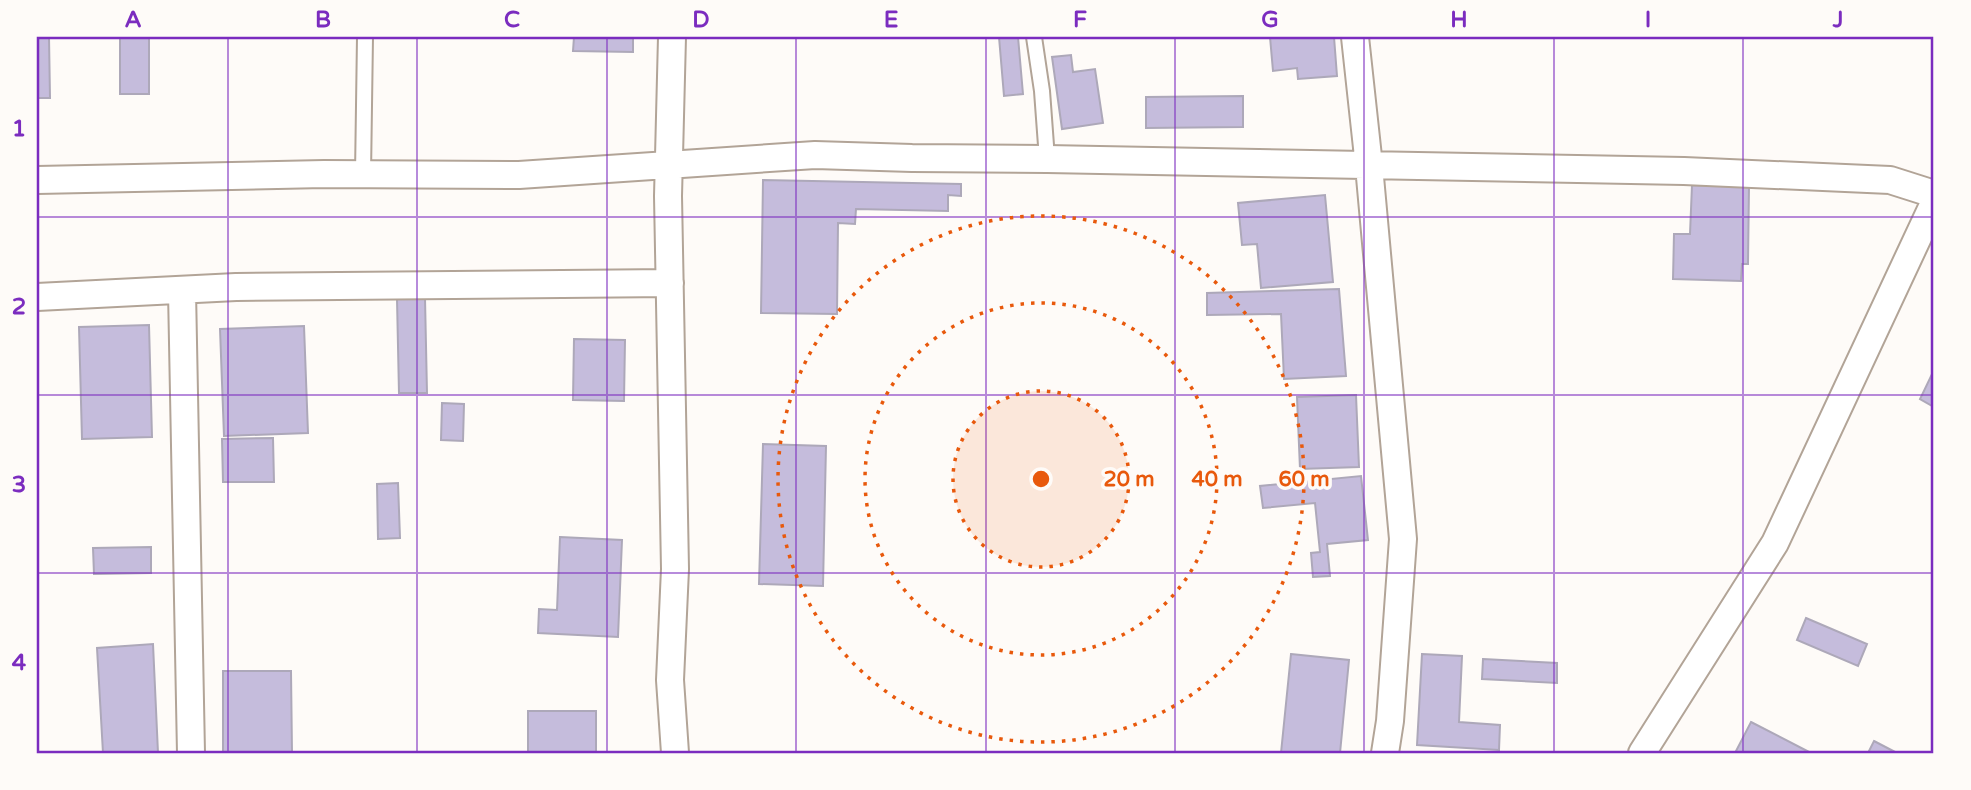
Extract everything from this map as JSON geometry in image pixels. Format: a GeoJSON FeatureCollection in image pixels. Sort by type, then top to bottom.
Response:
{"type":"FeatureCollection","features":[{"type":"Feature","properties":{"kind":"street"},"geometry":{"type":"LineString","coordinates":[[672,37],[669,164],[675,569],[670,680],[675,753]]}},
{"type":"Feature","properties":{"kind":"street"},"geometry":{"type":"LineString","coordinates":[[1355,37],[1403,539],[1390,721],[1385,753]]}},
{"type":"Feature","properties":{"kind":"street"},"geometry":{"type":"LineString","coordinates":[[37,180],[363,174],[519,176],[815,155],[1684,171],[1890,180],[1934,194]]}},
{"type":"Feature","properties":{"kind":"street"},"geometry":{"type":"LineString","coordinates":[[1642,753],[1775,543],[1934,203]]}},
{"type":"Feature","properties":{"kind":"street"},"geometry":{"type":"LineString","coordinates":[[37,297],[236,287],[670,283]]}},
{"type":"Feature","properties":{"kind":"street"},"geometry":{"type":"LineString","coordinates":[[182,291],[191,753]]}},
{"type":"Feature","properties":{"kind":"lane"},"geometry":{"type":"LineString","coordinates":[[363,174],[365,37]]}},
{"type":"Feature","properties":{"kind":"lane"},"geometry":{"type":"LineString","coordinates":[[1034,37],[1042,91],[1047,159]]}},
{"type":"Feature","properties":{"kind":"building"},"geometry":{"type":"Polygon","coordinates":[[[37,37],[49,37],[50,98],[37,98],[37,37]]]}},
{"type":"Feature","properties":{"kind":"building"},"geometry":{"type":"Polygon","coordinates":[[[120,37],[149,37],[149,94],[120,94],[120,37]]]}},
{"type":"Feature","properties":{"kind":"building"},"geometry":{"type":"Polygon","coordinates":[[[574,37],[633,37],[633,52],[573,51],[574,37]]]}},
{"type":"Feature","properties":{"kind":"building"},"geometry":{"type":"Polygon","coordinates":[[[999,37],[1018,37],[1023,94],[1004,96],[999,37]]]}},
{"type":"Feature","properties":{"kind":"building"},"geometry":{"type":"Polygon","coordinates":[[[1270,37],[1334,37],[1337,76],[1298,79],[1297,68],[1273,71],[1270,37]]]}},
{"type":"Feature","properties":{"kind":"building"},"geometry":{"type":"Polygon","coordinates":[[[1071,55],[1073,72],[1095,69],[1103,123],[1062,129],[1052,57],[1071,55]]]}},
{"type":"Feature","properties":{"kind":"building"},"geometry":{"type":"Polygon","coordinates":[[[1243,96],[1243,127],[1146,128],[1146,97],[1243,96]]]}},
{"type":"Feature","properties":{"kind":"building"},"geometry":{"type":"Polygon","coordinates":[[[763,180],[961,184],[961,196],[948,195],[948,211],[856,209],[855,224],[838,223],[837,314],[761,313],[763,180]]]}},
{"type":"Feature","properties":{"kind":"building"},"geometry":{"type":"Polygon","coordinates":[[[1692,185],[1749,186],[1748,264],[1742,264],[1741,281],[1673,279],[1674,234],[1690,234],[1692,185]]]}},
{"type":"Feature","properties":{"kind":"building"},"geometry":{"type":"Polygon","coordinates":[[[1325,195],[1333,282],[1261,288],[1257,244],[1242,245],[1238,203],[1325,195]]]}},
{"type":"Feature","properties":{"kind":"building"},"geometry":{"type":"Polygon","coordinates":[[[1339,289],[1346,376],[1284,379],[1281,314],[1207,315],[1207,293],[1339,289]]]}},
{"type":"Feature","properties":{"kind":"building"},"geometry":{"type":"Polygon","coordinates":[[[425,298],[427,393],[399,393],[397,299],[425,298]]]}},
{"type":"Feature","properties":{"kind":"building"},"geometry":{"type":"Polygon","coordinates":[[[149,325],[152,437],[82,439],[79,327],[149,325]]]}},
{"type":"Feature","properties":{"kind":"building"},"geometry":{"type":"Polygon","coordinates":[[[304,326],[308,433],[224,436],[220,329],[304,326]]]}},
{"type":"Feature","properties":{"kind":"building"},"geometry":{"type":"Polygon","coordinates":[[[574,339],[625,340],[624,401],[573,400],[574,339]]]}},
{"type":"Feature","properties":{"kind":"building"},"geometry":{"type":"Polygon","coordinates":[[[1934,370],[1934,407],[1920,399],[1934,370]]]}},
{"type":"Feature","properties":{"kind":"building"},"geometry":{"type":"Polygon","coordinates":[[[1356,395],[1359,467],[1300,469],[1297,397],[1356,395]]]}},
{"type":"Feature","properties":{"kind":"building"},"geometry":{"type":"Polygon","coordinates":[[[442,403],[464,404],[463,441],[441,440],[442,403]]]}},
{"type":"Feature","properties":{"kind":"building"},"geometry":{"type":"Polygon","coordinates":[[[273,438],[274,482],[223,482],[222,439],[273,438]]]}},
{"type":"Feature","properties":{"kind":"building"},"geometry":{"type":"Polygon","coordinates":[[[763,444],[826,446],[823,586],[759,584],[763,444]]]}},
{"type":"Feature","properties":{"kind":"building"},"geometry":{"type":"Polygon","coordinates":[[[1361,476],[1368,540],[1327,544],[1330,576],[1313,577],[1311,553],[1320,552],[1315,503],[1263,508],[1260,486],[1361,476]]]}},
{"type":"Feature","properties":{"kind":"building"},"geometry":{"type":"Polygon","coordinates":[[[398,483],[400,538],[378,539],[377,484],[398,483]]]}},
{"type":"Feature","properties":{"kind":"building"},"geometry":{"type":"Polygon","coordinates":[[[560,537],[622,540],[618,637],[538,633],[539,609],[557,610],[560,537]]]}},
{"type":"Feature","properties":{"kind":"building"},"geometry":{"type":"Polygon","coordinates":[[[151,547],[151,573],[94,574],[93,548],[151,547]]]}},
{"type":"Feature","properties":{"kind":"building"},"geometry":{"type":"Polygon","coordinates":[[[1806,618],[1867,644],[1858,666],[1797,640],[1806,618]]]}},
{"type":"Feature","properties":{"kind":"building"},"geometry":{"type":"Polygon","coordinates":[[[153,644],[158,753],[103,753],[97,648],[153,644]]]}},
{"type":"Feature","properties":{"kind":"building"},"geometry":{"type":"Polygon","coordinates":[[[1291,654],[1349,660],[1340,753],[1281,753],[1291,654]]]}},
{"type":"Feature","properties":{"kind":"building"},"geometry":{"type":"Polygon","coordinates":[[[1422,654],[1462,656],[1459,722],[1500,725],[1499,750],[1417,745],[1422,654]]]}},
{"type":"Feature","properties":{"kind":"building"},"geometry":{"type":"Polygon","coordinates":[[[1483,659],[1557,663],[1557,683],[1482,679],[1483,659]]]}},
{"type":"Feature","properties":{"kind":"building"},"geometry":{"type":"Polygon","coordinates":[[[223,671],[291,671],[292,753],[223,753],[223,671]]]}},
{"type":"Feature","properties":{"kind":"building"},"geometry":{"type":"Polygon","coordinates":[[[528,711],[596,711],[596,753],[528,753],[528,711]]]}},
{"type":"Feature","properties":{"kind":"building"},"geometry":{"type":"Polygon","coordinates":[[[1751,722],[1811,753],[1735,753],[1751,722]]]}},
{"type":"Feature","properties":{"kind":"building"},"geometry":{"type":"Polygon","coordinates":[[[1874,741],[1897,753],[1868,753],[1874,741]]]}}]}
